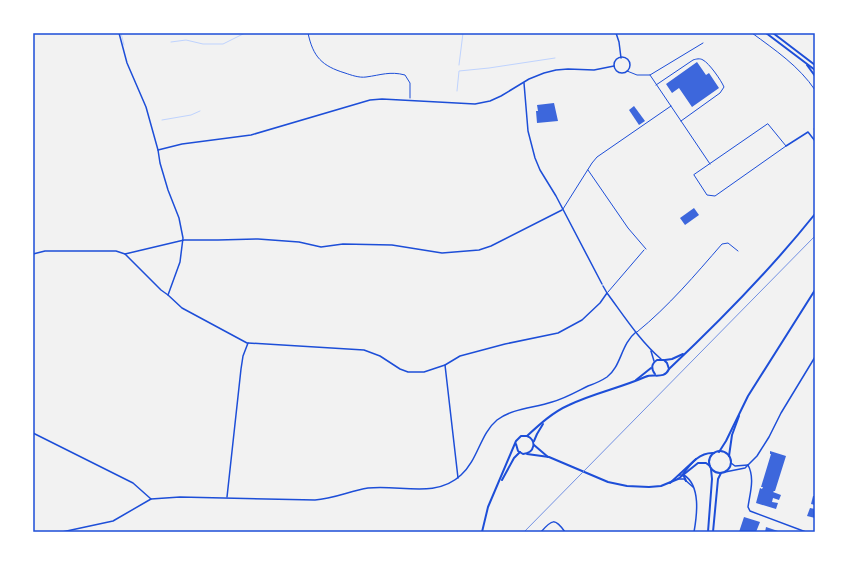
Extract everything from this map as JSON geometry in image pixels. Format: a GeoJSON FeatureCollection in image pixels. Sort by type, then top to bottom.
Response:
{"type":"FeatureCollection","features":[{"type":"Feature","properties":{"kind":"main road"},"geometry":{"type":"LineString","coordinates":[[766,33],[815,70]]}},
{"type":"Feature","properties":{"kind":"main road"},"geometry":{"type":"LineString","coordinates":[[773,33],[815,63]]}},
{"type":"Feature","properties":{"kind":"main road"},"geometry":{"type":"LineString","coordinates":[[805,62],[815,76]]}},
{"type":"Feature","properties":{"kind":"main road"},"geometry":{"type":"LineString","coordinates":[[482,532],[496,489],[519,438],[527,436],[544,421],[568,405],[632,383],[648,375],[661,376],[666,374],[669,369],[784,251],[815,214]]}},
{"type":"Feature","properties":{"kind":"main road"},"geometry":{"type":"LineString","coordinates":[[719,452],[756,382],[815,290]]}},
{"type":"Feature","properties":{"kind":"main road"},"geometry":{"type":"LineString","coordinates":[[632,383],[652,368],[654,362],[661,359],[672,359],[680,356],[691,348]]}},
{"type":"Feature","properties":{"kind":"main road"},"geometry":{"type":"LineString","coordinates":[[664,360],[669,369]]}},
{"type":"Feature","properties":{"kind":"main road"},"geometry":{"type":"LineString","coordinates":[[652,368],[655,375]]}},
{"type":"Feature","properties":{"kind":"main road"},"geometry":{"type":"LineString","coordinates":[[516,444],[516,448],[520,452],[549,457],[599,479],[617,485],[648,487],[661,486],[684,475],[698,463],[706,463],[714,471],[721,473],[725,472],[731,463],[729,457],[732,435],[741,409]]}},
{"type":"Feature","properties":{"kind":"main road"},"geometry":{"type":"LineString","coordinates":[[527,454],[532,450],[537,434],[544,421]]}},
{"type":"Feature","properties":{"kind":"main road"},"geometry":{"type":"LineString","coordinates":[[527,436],[530,437],[534,444],[549,457]]}},
{"type":"Feature","properties":{"kind":"main road"},"geometry":{"type":"LineString","coordinates":[[496,489],[514,458],[520,452]]}},
{"type":"Feature","properties":{"kind":"main road"},"geometry":{"type":"LineString","coordinates":[[677,478],[698,457],[706,453],[725,453],[729,457]]}},
{"type":"Feature","properties":{"kind":"main road"},"geometry":{"type":"LineString","coordinates":[[708,532],[712,479],[710,458],[714,453]]}},
{"type":"Feature","properties":{"kind":"main road"},"geometry":{"type":"LineString","coordinates":[[684,475],[698,457]]}},
{"type":"Feature","properties":{"kind":"main road"},"geometry":{"type":"LineString","coordinates":[[713,532],[718,479],[721,473]]}},
{"type":"Feature","properties":{"kind":"main road"},"geometry":{"type":"LineString","coordinates":[[684,475],[686,481]]}},
{"type":"Feature","properties":{"kind":"street"},"geometry":{"type":"LineString","coordinates":[[119,33],[127,63],[146,107],[158,150],[160,163],[168,190],[179,218],[184,240],[180,262],[168,295]]}},
{"type":"Feature","properties":{"kind":"street"},"geometry":{"type":"LineString","coordinates":[[616,33],[621,58]]}},
{"type":"Feature","properties":{"kind":"street"},"geometry":{"type":"LineString","coordinates":[[621,58],[626,59],[630,65],[628,71],[624,73],[619,72],[614,66],[616,61],[621,58]]}},
{"type":"Feature","properties":{"kind":"street"},"geometry":{"type":"LineString","coordinates":[[158,150],[182,144],[251,135],[370,100],[410,100],[475,104],[490,101],[524,82],[544,73],[556,70],[594,70],[614,66]]}},
{"type":"Feature","properties":{"kind":"street"},"geometry":{"type":"LineString","coordinates":[[524,82],[528,131],[531,146],[540,170],[602,284]]}},
{"type":"Feature","properties":{"kind":"street"},"geometry":{"type":"LineString","coordinates":[[786,146],[808,132],[815,141]]}},
{"type":"Feature","properties":{"kind":"street"},"geometry":{"type":"LineString","coordinates":[[125,254],[184,240],[258,239],[299,242],[321,247],[343,244],[392,244],[442,253],[471,251],[479,250],[501,242],[562,210]]}},
{"type":"Feature","properties":{"kind":"street"},"geometry":{"type":"LineString","coordinates":[[33,254],[45,251],[68,250],[116,251],[125,254],[161,290],[182,308],[248,343],[364,350],[380,356],[396,367],[408,372],[424,372],[445,366],[460,356],[558,332],[582,320],[607,293]]}},
{"type":"Feature","properties":{"kind":"street"},"geometry":{"type":"LineString","coordinates":[[603,286],[650,350],[661,359]]}},
{"type":"Feature","properties":{"kind":"street"},"geometry":{"type":"LineString","coordinates":[[62,532],[113,520],[151,499],[180,497],[323,500],[375,488],[442,487],[458,478],[469,467],[491,426],[497,420],[519,410],[552,402],[608,377],[614,370],[627,342],[636,332]]}},
{"type":"Feature","properties":{"kind":"street"},"geometry":{"type":"LineString","coordinates":[[227,498],[241,368],[243,356],[248,343]]}},
{"type":"Feature","properties":{"kind":"street"},"geometry":{"type":"LineString","coordinates":[[650,350],[654,362]]}},
{"type":"Feature","properties":{"kind":"street"},"geometry":{"type":"LineString","coordinates":[[725,472],[740,470],[748,465],[762,449],[781,412],[815,358]]}},
{"type":"Feature","properties":{"kind":"street"},"geometry":{"type":"LineString","coordinates":[[445,366],[458,478]]}},
{"type":"Feature","properties":{"kind":"street"},"geometry":{"type":"LineString","coordinates":[[33,433],[133,483],[151,499]]}},
{"type":"Feature","properties":{"kind":"street"},"geometry":{"type":"LineString","coordinates":[[731,463],[735,466],[748,465]]}},
{"type":"Feature","properties":{"kind":"street"},"geometry":{"type":"LineString","coordinates":[[748,465],[752,477],[748,508],[750,511],[806,532]]}},
{"type":"Feature","properties":{"kind":"street"},"geometry":{"type":"LineString","coordinates":[[689,471],[689,478],[696,495],[697,503],[694,532]]}},
{"type":"Feature","properties":{"kind":"street"},"geometry":{"type":"LineString","coordinates":[[684,475],[689,478]]}},
{"type":"Feature","properties":{"kind":"street"},"geometry":{"type":"LineString","coordinates":[[677,478],[684,479],[693,487]]}},
{"type":"Feature","properties":{"kind":"street"},"geometry":{"type":"LineString","coordinates":[[541,532],[548,524],[556,521],[565,532]]}},
{"type":"Feature","properties":{"kind":"lane"},"geometry":{"type":"LineString","coordinates":[[628,71],[637,75],[650,75],[703,43]]}},
{"type":"Feature","properties":{"kind":"lane"},"geometry":{"type":"LineString","coordinates":[[656,85],[693,60],[697,59],[705,61],[722,82],[724,87],[720,93],[681,121]]}},
{"type":"Feature","properties":{"kind":"lane"},"geometry":{"type":"LineString","coordinates":[[650,75],[710,164]]}},
{"type":"Feature","properties":{"kind":"lane"},"geometry":{"type":"LineString","coordinates":[[562,210],[597,157],[671,106]]}},
{"type":"Feature","properties":{"kind":"lane"},"geometry":{"type":"LineString","coordinates":[[768,124],[786,146],[715,196],[707,195],[694,175],[768,124]]}},
{"type":"Feature","properties":{"kind":"lane"},"geometry":{"type":"LineString","coordinates":[[588,170],[628,228],[646,248]]}},
{"type":"Feature","properties":{"kind":"lane"},"geometry":{"type":"LineString","coordinates":[[636,332],[677,295],[722,244],[728,243],[738,251]]}},
{"type":"Feature","properties":{"kind":"lane"},"geometry":{"type":"LineString","coordinates":[[607,293],[644,250]]}},
{"type":"Feature","properties":{"kind":"path"},"geometry":{"type":"LineString","coordinates":[[308,33],[314,51],[320,61],[328,68],[354,76],[365,77],[396,72],[405,75],[410,83],[410,100]]}},
{"type":"Feature","properties":{"kind":"path"},"geometry":{"type":"LineString","coordinates":[[752,33],[790,62],[807,79],[815,90]]}},
{"type":"Feature","properties":{"kind":"path"},"geometry":{"type":"LineString","coordinates":[[815,127],[815,131]]}},
{"type":"Feature","properties":{"kind":"building"},"geometry":{"type":"Polygon","coordinates":[[[697,62],[706,75],[709,73],[719,88],[692,107],[679,88],[672,93],[666,84],[697,62]]]}},
{"type":"Feature","properties":{"kind":"building"},"geometry":{"type":"Polygon","coordinates":[[[554,103],[558,121],[537,123],[537,105],[554,103]]]}},
{"type":"Feature","properties":{"kind":"building"},"geometry":{"type":"Polygon","coordinates":[[[634,106],[645,121],[639,125],[629,110],[634,106]]]}},
{"type":"Feature","properties":{"kind":"building"},"geometry":{"type":"Polygon","coordinates":[[[694,208],[699,215],[685,225],[680,218],[694,208]]]}},
{"type":"Feature","properties":{"kind":"building"},"geometry":{"type":"Polygon","coordinates":[[[770,451],[786,456],[775,491],[773,492],[781,495],[779,500],[773,498],[772,502],[778,503],[776,509],[756,503],[760,488],[762,489],[763,487],[761,487],[771,454],[770,451]]]}},
{"type":"Feature","properties":{"kind":"building"},"geometry":{"type":"Polygon","coordinates":[[[813,496],[815,496],[815,505],[811,504],[813,496]]]}},
{"type":"Feature","properties":{"kind":"building"},"geometry":{"type":"Polygon","coordinates":[[[810,508],[815,509],[815,518],[807,516],[810,508]]]}},
{"type":"Feature","properties":{"kind":"building"},"geometry":{"type":"Polygon","coordinates":[[[744,517],[760,522],[756,532],[739,532],[744,517]]]}},
{"type":"Feature","properties":{"kind":"building"},"geometry":{"type":"Polygon","coordinates":[[[766,527],[781,532],[765,532],[766,527]]]}},
{"type":"Feature","properties":{"kind":"waterway"},"geometry":{"type":"LineString","coordinates":[[121,33],[124,45]]}},
{"type":"Feature","properties":{"kind":"waterway"},"geometry":{"type":"LineString","coordinates":[[171,42],[186,40],[203,44],[223,44],[245,33]]}},
{"type":"Feature","properties":{"kind":"waterway"},"geometry":{"type":"LineString","coordinates":[[459,65],[463,33]]}},
{"type":"Feature","properties":{"kind":"waterway"},"geometry":{"type":"LineString","coordinates":[[457,91],[459,71],[555,58]]}},
{"type":"Feature","properties":{"kind":"waterway"},"geometry":{"type":"LineString","coordinates":[[162,120],[191,115],[200,111]]}},
{"type":"Feature","properties":{"kind":"railway"},"geometry":{"type":"LineString","coordinates":[[524,532],[815,236]]}}]}
